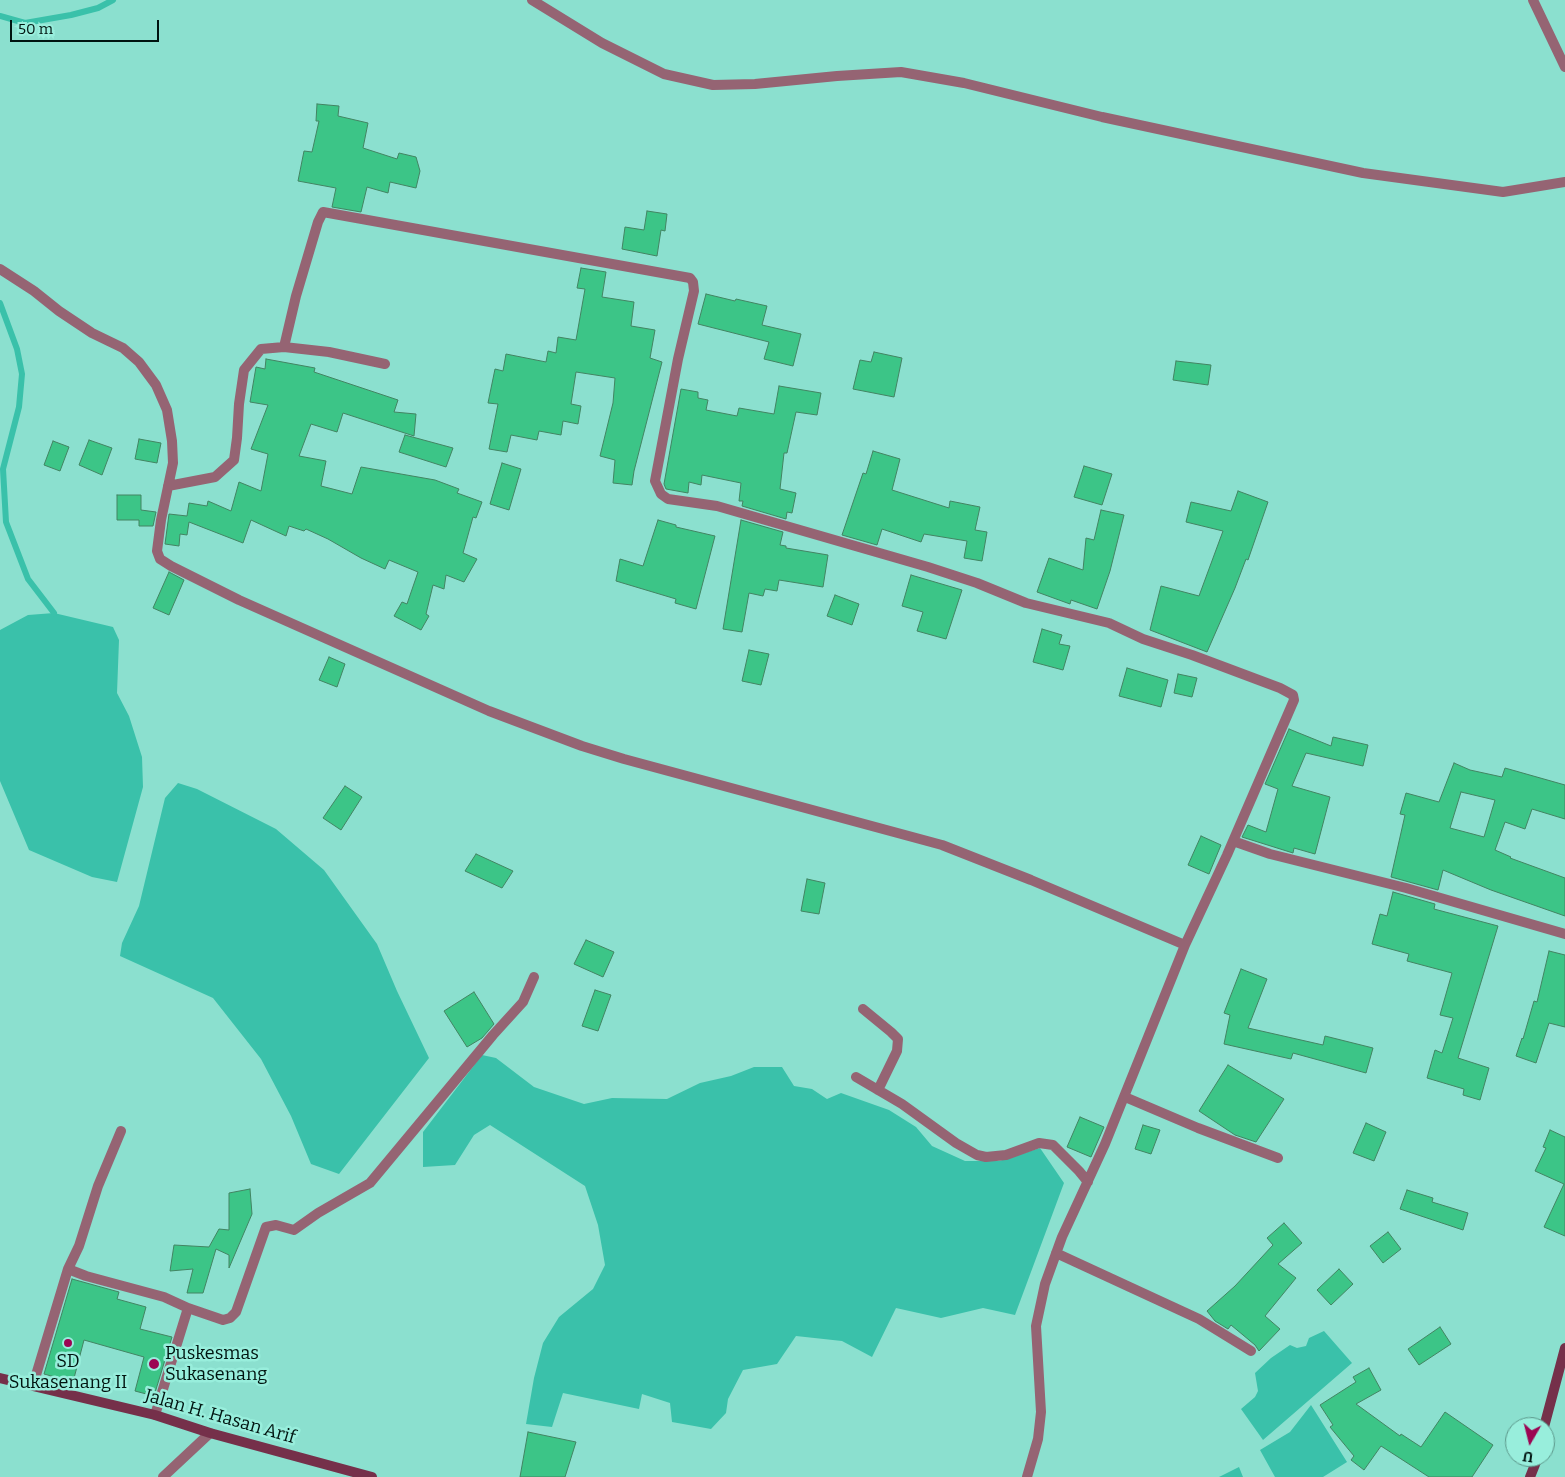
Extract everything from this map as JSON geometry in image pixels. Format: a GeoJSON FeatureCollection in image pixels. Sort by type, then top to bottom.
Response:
{"type":"FeatureCollection","features":[{"type":"Feature","properties":{"kind":"main road"},"geometry":{"type":"LineString","coordinates":[[1547,1417],[1565,1348]]}},
{"type":"Feature","properties":{"kind":"main road","name":"Jalan H. Hasan Arif"},"geometry":{"type":"LineString","coordinates":[[0,1378],[155,1414],[210,1433],[372,1477]]}},
{"type":"Feature","properties":{"kind":"street"},"geometry":{"type":"LineString","coordinates":[[532,0],[602,43],[664,74],[713,85],[755,84],[901,72],[964,83],[1102,117],[1363,173],[1503,192],[1565,182]]}},
{"type":"Feature","properties":{"kind":"street"},"geometry":{"type":"LineString","coordinates":[[1533,0],[1565,67]]}},
{"type":"Feature","properties":{"kind":"street"},"geometry":{"type":"LineString","coordinates":[[284,347],[296,296],[318,222],[323,212],[690,278],[693,282],[694,291],[678,359],[655,481],[660,494],[668,499],[717,506],[919,564],[977,583],[1026,603],[1109,624],[1143,639],[1293,695],[1294,700],[1185,946],[1106,1144],[1056,1253],[1045,1284],[1036,1326],[1041,1412],[1038,1439],[1027,1477]]}},
{"type":"Feature","properties":{"kind":"street"},"geometry":{"type":"LineString","coordinates":[[0,269],[34,290],[59,311],[92,333],[122,348],[149,373],[156,384],[167,410],[173,463],[157,542],[158,556],[171,566],[240,600],[489,710],[582,746],[633,762],[942,844],[1185,946]]}},
{"type":"Feature","properties":{"kind":"street"},"geometry":{"type":"LineString","coordinates":[[168,486],[215,477],[234,460],[244,370],[261,349],[284,347],[329,352],[385,364]]}},
{"type":"Feature","properties":{"kind":"street"},"geometry":{"type":"LineString","coordinates":[[1233,841],[1270,854],[1406,888],[1565,934]]}},
{"type":"Feature","properties":{"kind":"street"},"geometry":{"type":"LineString","coordinates":[[68,1269],[86,1276],[164,1297],[222,1320],[230,1318],[236,1312],[266,1227],[276,1225],[294,1230],[300,1228],[318,1213],[370,1183],[493,1035],[524,1002],[534,977]]}},
{"type":"Feature","properties":{"kind":"street"},"geometry":{"type":"LineString","coordinates":[[863,1009],[898,1039],[897,1051],[878,1090]]}},
{"type":"Feature","properties":{"kind":"street"},"geometry":{"type":"LineString","coordinates":[[856,1077],[902,1104],[956,1143],[977,1154],[986,1157],[1006,1155],[1039,1143],[1053,1145],[1080,1171],[1088,1182]]}},
{"type":"Feature","properties":{"kind":"street"},"geometry":{"type":"LineString","coordinates":[[1125,1096],[1198,1128],[1278,1158]]}},
{"type":"Feature","properties":{"kind":"street"},"geometry":{"type":"LineString","coordinates":[[33,1385],[68,1269],[78,1246],[98,1186],[121,1131]]}},
{"type":"Feature","properties":{"kind":"street"},"geometry":{"type":"LineString","coordinates":[[1056,1253],[1199,1319],[1251,1351]]}},
{"type":"Feature","properties":{"kind":"street"},"geometry":{"type":"LineString","coordinates":[[155,1414],[188,1308]]}},
{"type":"Feature","properties":{"kind":"street"},"geometry":{"type":"LineString","coordinates":[[163,1477],[210,1433]]}},
{"type":"Feature","properties":{"kind":"shaded area"},"geometry":{"type":"Polygon","coordinates":[[[54,613],[113,627],[119,640],[117,693],[129,716],[142,757],[143,787],[117,882],[92,877],[29,850],[0,781],[0,630],[28,615],[54,613]]]}},
{"type":"Feature","properties":{"kind":"shaded area"},"geometry":{"type":"Polygon","coordinates":[[[178,783],[197,789],[276,829],[324,870],[377,944],[429,1058],[339,1174],[311,1164],[291,1116],[261,1059],[213,998],[120,956],[122,943],[139,906],[165,798],[178,783]]]}},
{"type":"Feature","properties":{"kind":"shaded area"},"geometry":{"type":"Polygon","coordinates":[[[482,1055],[496,1058],[534,1087],[584,1104],[612,1098],[667,1099],[700,1083],[731,1076],[754,1067],[782,1067],[794,1086],[812,1089],[827,1099],[841,1093],[889,1110],[916,1127],[932,1146],[965,1161],[999,1161],[1040,1148],[1064,1183],[1015,1315],[983,1308],[941,1318],[896,1308],[872,1357],[842,1341],[796,1336],[777,1364],[743,1370],[728,1399],[726,1413],[711,1429],[672,1422],[670,1403],[642,1394],[639,1409],[563,1393],[552,1427],[526,1424],[534,1378],[543,1343],[559,1317],[593,1289],[605,1265],[598,1225],[585,1186],[490,1125],[474,1135],[455,1165],[423,1167],[423,1132],[482,1055]]]}},
{"type":"Feature","properties":{"kind":"shaded area"},"geometry":{"type":"Polygon","coordinates":[[[1324,1331],[1352,1363],[1263,1440],[1241,1409],[1255,1397],[1258,1391],[1255,1373],[1271,1358],[1290,1345],[1297,1348],[1306,1346],[1309,1338],[1324,1331]]]}},
{"type":"Feature","properties":{"kind":"shaded area"},"geometry":{"type":"Polygon","coordinates":[[[1311,1405],[1347,1462],[1323,1477],[1275,1477],[1260,1450],[1290,1432],[1311,1405]]]}},
{"type":"Feature","properties":{"kind":"shaded area"},"geometry":{"type":"Polygon","coordinates":[[[1239,1467],[1243,1477],[1219,1477],[1239,1467]]]}},
{"type":"Feature","properties":{"kind":"building"},"geometry":{"type":"Polygon","coordinates":[[[317,104],[339,106],[338,116],[368,123],[363,148],[397,159],[399,153],[416,157],[420,171],[416,188],[390,182],[388,193],[367,187],[361,212],[332,207],[336,188],[298,181],[304,151],[312,152],[319,121],[316,121],[317,104]]]}},
{"type":"Feature","properties":{"kind":"building"},"geometry":{"type":"Polygon","coordinates":[[[647,211],[667,214],[665,231],[661,230],[657,256],[622,249],[625,227],[644,230],[647,211]]]}},
{"type":"Feature","properties":{"kind":"building"},"geometry":{"type":"Polygon","coordinates":[[[581,268],[606,272],[602,297],[634,302],[631,326],[655,330],[650,358],[662,362],[632,485],[613,483],[615,460],[600,456],[613,403],[615,378],[576,372],[571,404],[581,406],[578,424],[563,421],[561,435],[539,431],[537,440],[511,435],[507,452],[489,449],[498,404],[488,403],[495,369],[503,371],[506,354],[546,362],[548,351],[556,353],[558,337],[576,340],[585,289],[577,288],[581,268]]]}},
{"type":"Feature","properties":{"kind":"building"},"geometry":{"type":"Polygon","coordinates":[[[706,294],[767,306],[762,325],[801,334],[793,366],[764,359],[769,342],[698,324],[706,294]]]}},
{"type":"Feature","properties":{"kind":"building"},"geometry":{"type":"Polygon","coordinates":[[[874,352],[902,358],[894,397],[853,389],[860,360],[871,362],[874,352]]]}},
{"type":"Feature","properties":{"kind":"building"},"geometry":{"type":"Polygon","coordinates":[[[266,359],[315,368],[314,372],[398,400],[394,412],[416,414],[414,436],[343,413],[337,432],[311,424],[299,456],[326,461],[321,486],[352,494],[361,467],[435,480],[459,489],[457,493],[482,502],[476,518],[473,517],[463,553],[477,559],[464,582],[446,575],[444,589],[433,585],[426,614],[429,616],[421,630],[394,616],[402,602],[407,604],[418,572],[389,560],[385,569],[306,529],[304,531],[289,526],[286,536],[251,520],[243,543],[189,522],[187,535],[180,534],[179,546],[165,544],[169,514],[187,516],[189,503],[207,506],[208,501],[231,511],[239,482],[261,491],[268,454],[251,449],[268,405],[250,402],[256,367],[265,369],[266,359]]]}},
{"type":"Feature","properties":{"kind":"building"},"geometry":{"type":"Polygon","coordinates":[[[1176,361],[1211,365],[1208,385],[1173,380],[1176,361]]]}},
{"type":"Feature","properties":{"kind":"building"},"geometry":{"type":"Polygon","coordinates":[[[779,386],[821,393],[817,415],[796,412],[787,453],[784,453],[780,489],[796,493],[792,513],[787,512],[786,519],[742,506],[743,501],[739,501],[741,483],[702,475],[701,485],[689,482],[688,493],[666,489],[664,484],[681,389],[698,392],[698,398],[708,400],[706,410],[737,416],[739,408],[774,414],[779,386]]]}},
{"type":"Feature","properties":{"kind":"building"},"geometry":{"type":"Polygon","coordinates":[[[405,435],[453,448],[446,467],[399,452],[405,435]]]}},
{"type":"Feature","properties":{"kind":"building"},"geometry":{"type":"Polygon","coordinates":[[[139,439],[161,443],[157,463],[135,459],[139,439]]]}},
{"type":"Feature","properties":{"kind":"building"},"geometry":{"type":"Polygon","coordinates":[[[89,440],[112,448],[102,475],[79,465],[89,440]]]}},
{"type":"Feature","properties":{"kind":"building"},"geometry":{"type":"Polygon","coordinates":[[[53,441],[69,447],[60,471],[44,465],[53,441]]]}},
{"type":"Feature","properties":{"kind":"building"},"geometry":{"type":"Polygon","coordinates":[[[873,451],[900,459],[892,490],[949,508],[950,501],[980,507],[975,530],[987,532],[982,561],[964,558],[967,541],[924,534],[921,542],[882,529],[877,545],[842,535],[863,473],[866,474],[873,451]]]}},
{"type":"Feature","properties":{"kind":"building"},"geometry":{"type":"Polygon","coordinates":[[[502,463],[521,469],[509,510],[490,504],[502,463]]]}},
{"type":"Feature","properties":{"kind":"building"},"geometry":{"type":"Polygon","coordinates":[[[1084,466],[1112,474],[1102,505],[1074,497],[1084,466]]]}},
{"type":"Feature","properties":{"kind":"building"},"geometry":{"type":"Polygon","coordinates":[[[1238,491],[1268,502],[1248,560],[1246,559],[1207,652],[1150,630],[1161,586],[1199,596],[1223,531],[1186,522],[1191,502],[1231,511],[1238,491]]]}},
{"type":"Feature","properties":{"kind":"building"},"geometry":{"type":"Polygon","coordinates":[[[117,495],[141,495],[141,510],[156,512],[153,526],[139,526],[139,520],[117,520],[117,495]]]}},
{"type":"Feature","properties":{"kind":"building"},"geometry":{"type":"Polygon","coordinates":[[[1101,510],[1124,515],[1110,571],[1097,609],[1071,600],[1070,604],[1037,592],[1049,558],[1083,570],[1086,538],[1094,540],[1101,510]]]}},
{"type":"Feature","properties":{"kind":"building"},"geometry":{"type":"Polygon","coordinates":[[[658,520],[676,525],[676,527],[715,536],[696,609],[675,603],[676,599],[616,581],[620,559],[643,566],[658,520]]]}},
{"type":"Feature","properties":{"kind":"building"},"geometry":{"type":"Polygon","coordinates":[[[741,520],[783,532],[780,545],[786,546],[786,548],[828,555],[823,587],[779,580],[777,591],[765,589],[763,596],[749,593],[742,632],[723,629],[741,520]]]}},
{"type":"Feature","properties":{"kind":"building"},"geometry":{"type":"Polygon","coordinates":[[[169,572],[184,580],[169,615],[153,608],[169,572]]]}},
{"type":"Feature","properties":{"kind":"building"},"geometry":{"type":"Polygon","coordinates":[[[911,575],[962,590],[946,639],[917,631],[923,612],[902,606],[911,575]]]}},
{"type":"Feature","properties":{"kind":"building"},"geometry":{"type":"Polygon","coordinates":[[[835,595],[859,604],[852,625],[827,616],[835,595]]]}},
{"type":"Feature","properties":{"kind":"building"},"geometry":{"type":"Polygon","coordinates":[[[1042,629],[1062,635],[1059,644],[1070,646],[1063,670],[1033,662],[1042,629]]]}},
{"type":"Feature","properties":{"kind":"building"},"geometry":{"type":"Polygon","coordinates":[[[749,650],[769,654],[761,685],[742,681],[749,650]]]}},
{"type":"Feature","properties":{"kind":"building"},"geometry":{"type":"Polygon","coordinates":[[[329,657],[345,664],[337,687],[319,680],[329,657]]]}},
{"type":"Feature","properties":{"kind":"building"},"geometry":{"type":"Polygon","coordinates":[[[1127,668],[1168,680],[1161,707],[1119,696],[1127,668]]]}},
{"type":"Feature","properties":{"kind":"building"},"geometry":{"type":"Polygon","coordinates":[[[1178,674],[1197,678],[1192,697],[1174,693],[1178,674]]]}},
{"type":"Feature","properties":{"kind":"building"},"geometry":{"type":"Polygon","coordinates":[[[1289,729],[1331,746],[1333,737],[1368,745],[1363,766],[1306,753],[1292,786],[1330,797],[1315,854],[1294,848],[1293,853],[1242,837],[1248,825],[1266,832],[1278,789],[1265,784],[1289,729]]]}},
{"type":"Feature","properties":{"kind":"building"},"geometry":{"type":"Polygon","coordinates":[[[1454,763],[1470,770],[1502,777],[1505,768],[1565,785],[1565,819],[1532,809],[1525,829],[1505,822],[1495,850],[1510,858],[1565,878],[1565,916],[1491,890],[1443,870],[1438,890],[1391,877],[1405,815],[1400,814],[1406,793],[1439,802],[1454,763]],[[1461,792],[1450,828],[1484,837],[1495,800],[1461,792]]]}},
{"type":"Feature","properties":{"kind":"building"},"geometry":{"type":"Polygon","coordinates":[[[345,786],[362,797],[341,830],[323,818],[345,786]]]}},
{"type":"Feature","properties":{"kind":"building"},"geometry":{"type":"Polygon","coordinates":[[[1201,836],[1221,845],[1209,874],[1188,865],[1201,836]]]}},
{"type":"Feature","properties":{"kind":"building"},"geometry":{"type":"Polygon","coordinates":[[[476,854],[513,871],[502,888],[465,871],[476,854]]]}},
{"type":"Feature","properties":{"kind":"building"},"geometry":{"type":"Polygon","coordinates":[[[807,879],[825,883],[819,914],[801,911],[807,879]]]}},
{"type":"Feature","properties":{"kind":"building"},"geometry":{"type":"Polygon","coordinates":[[[1393,892],[1435,904],[1434,909],[1498,926],[1458,1058],[1489,1068],[1480,1100],[1463,1095],[1464,1089],[1427,1078],[1435,1050],[1442,1053],[1453,1018],[1440,1015],[1452,973],[1407,961],[1409,954],[1372,944],[1380,914],[1387,916],[1393,892]]]}},
{"type":"Feature","properties":{"kind":"building"},"geometry":{"type":"Polygon","coordinates":[[[586,940],[614,952],[603,977],[574,964],[586,940]]]}},
{"type":"Feature","properties":{"kind":"building"},"geometry":{"type":"Polygon","coordinates":[[[1549,951],[1565,955],[1565,1027],[1549,1023],[1536,1063],[1516,1056],[1534,1001],[1537,1002],[1549,951]]]}},
{"type":"Feature","properties":{"kind":"building"},"geometry":{"type":"Polygon","coordinates":[[[1241,969],[1267,979],[1248,1028],[1323,1045],[1325,1036],[1373,1048],[1366,1073],[1293,1053],[1291,1059],[1224,1044],[1230,1015],[1224,1013],[1241,969]]]}},
{"type":"Feature","properties":{"kind":"building"},"geometry":{"type":"Polygon","coordinates":[[[595,990],[611,995],[598,1031],[582,1026],[595,990]]]}},
{"type":"Feature","properties":{"kind":"building"},"geometry":{"type":"Polygon","coordinates":[[[474,992],[494,1024],[482,1038],[467,1047],[444,1011],[474,992]]]}},
{"type":"Feature","properties":{"kind":"building"},"geometry":{"type":"Polygon","coordinates":[[[1228,1065],[1284,1099],[1256,1142],[1235,1135],[1199,1111],[1228,1065]]]}},
{"type":"Feature","properties":{"kind":"building"},"geometry":{"type":"Polygon","coordinates":[[[1080,1117],[1104,1127],[1091,1157],[1067,1147],[1080,1117]]]}},
{"type":"Feature","properties":{"kind":"building"},"geometry":{"type":"Polygon","coordinates":[[[1366,1123],[1386,1132],[1374,1161],[1353,1153],[1366,1123]]]}},
{"type":"Feature","properties":{"kind":"building"},"geometry":{"type":"Polygon","coordinates":[[[1143,1125],[1160,1130],[1151,1154],[1135,1149],[1143,1125]]]}},
{"type":"Feature","properties":{"kind":"building"},"geometry":{"type":"Polygon","coordinates":[[[1550,1130],[1565,1137],[1565,1236],[1544,1227],[1564,1184],[1535,1171],[1546,1148],[1543,1147],[1550,1130]]]}},
{"type":"Feature","properties":{"kind":"building"},"geometry":{"type":"Polygon","coordinates":[[[250,1189],[252,1214],[229,1268],[229,1255],[216,1249],[203,1293],[187,1293],[193,1269],[170,1271],[174,1245],[209,1247],[219,1229],[229,1230],[229,1193],[250,1189]]]}},
{"type":"Feature","properties":{"kind":"building"},"geometry":{"type":"Polygon","coordinates":[[[1407,1190],[1433,1198],[1432,1202],[1468,1213],[1463,1230],[1400,1209],[1407,1190]]]}},
{"type":"Feature","properties":{"kind":"building"},"geometry":{"type":"Polygon","coordinates":[[[1284,1223],[1302,1243],[1278,1264],[1296,1278],[1265,1316],[1280,1329],[1259,1351],[1255,1345],[1231,1325],[1228,1329],[1215,1321],[1207,1311],[1235,1286],[1273,1245],[1267,1238],[1284,1223]]]}},
{"type":"Feature","properties":{"kind":"building"},"geometry":{"type":"Polygon","coordinates":[[[1388,1232],[1401,1249],[1383,1263],[1370,1246],[1388,1232]]]}},
{"type":"Feature","properties":{"kind":"building"},"geometry":{"type":"Polygon","coordinates":[[[1339,1269],[1353,1284],[1331,1305],[1317,1290],[1339,1269]]]}},
{"type":"Feature","properties":{"kind":"building"},"geometry":{"type":"Polygon","coordinates":[[[72,1279],[119,1292],[117,1299],[146,1307],[140,1329],[172,1337],[154,1396],[135,1391],[144,1357],[84,1340],[73,1382],[44,1374],[72,1279]]]}},
{"type":"Feature","properties":{"kind":"building"},"geometry":{"type":"Polygon","coordinates":[[[1440,1327],[1451,1344],[1419,1365],[1408,1349],[1440,1327]]]}},
{"type":"Feature","properties":{"kind":"building"},"geometry":{"type":"Polygon","coordinates":[[[1369,1368],[1381,1390],[1356,1404],[1400,1436],[1401,1434],[1421,1447],[1445,1412],[1493,1445],[1472,1477],[1429,1477],[1381,1446],[1364,1470],[1351,1460],[1354,1456],[1330,1427],[1333,1425],[1320,1405],[1356,1382],[1353,1377],[1369,1368]]]}},
{"type":"Feature","properties":{"kind":"building"},"geometry":{"type":"Polygon","coordinates":[[[528,1432],[576,1442],[565,1477],[520,1477],[528,1432]]]}},
{"type":"Feature","properties":{"kind":"waterway"},"geometry":{"type":"LineString","coordinates":[[0,16],[25,23],[98,8],[113,0]]}},
{"type":"Feature","properties":{"kind":"waterway"},"geometry":{"type":"LineString","coordinates":[[0,303],[17,349],[22,374],[19,407],[3,469],[6,522],[28,579],[54,613]]}},
{"type":"Feature","properties":{"kind":"place","name":"SD Sukasenang II"},"geometry":{"type":"Point","coordinates":[68,1343]}},
{"type":"Feature","properties":{"kind":"place","name":"Puskesmas Sukasenang"},"geometry":{"type":"Point","coordinates":[154,1364]}}]}
